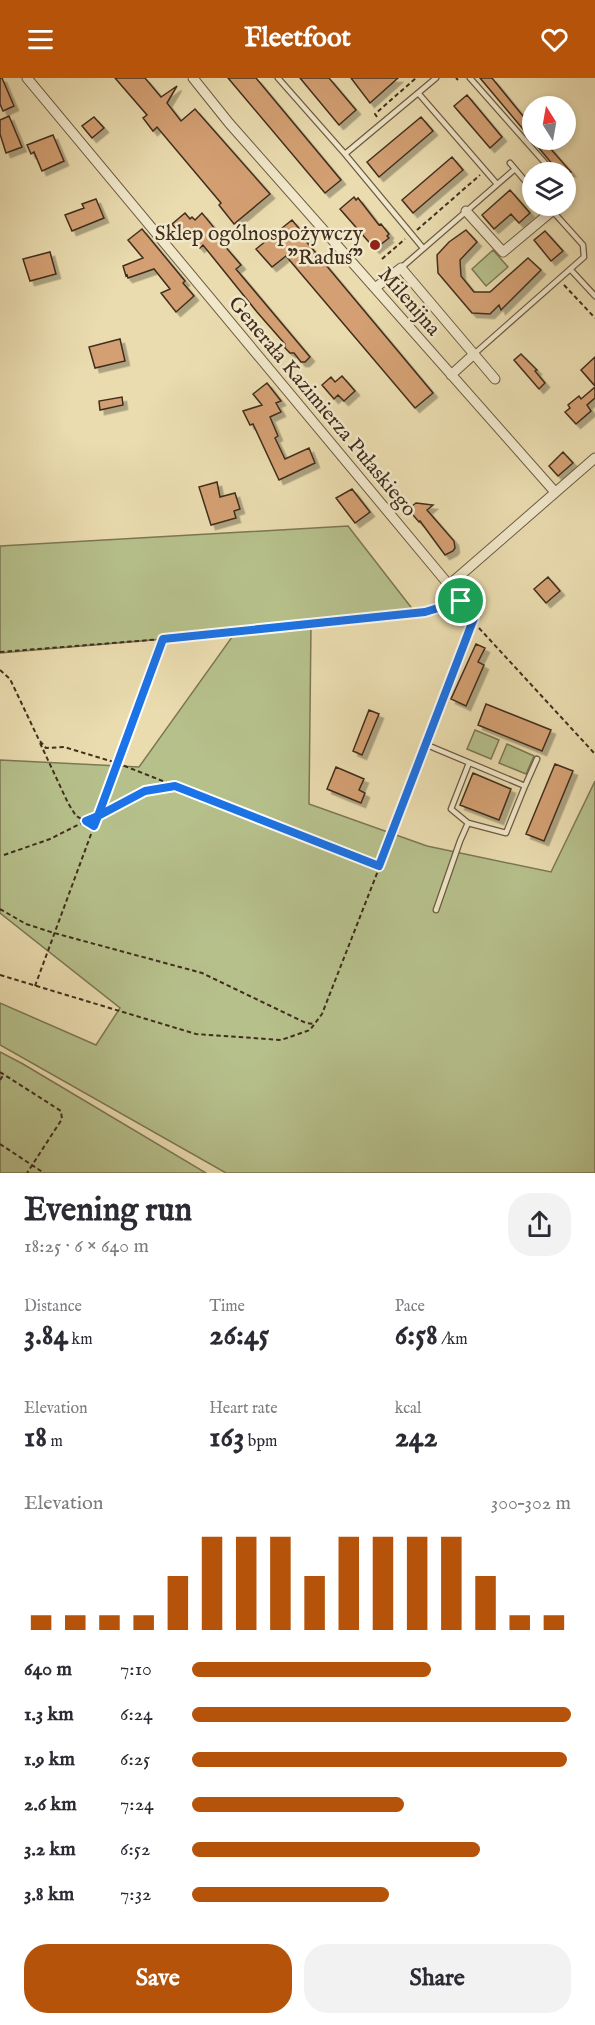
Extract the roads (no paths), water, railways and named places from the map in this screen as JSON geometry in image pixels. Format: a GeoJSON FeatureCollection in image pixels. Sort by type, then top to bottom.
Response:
{"type":"FeatureCollection","features":[{"type":"Feature","properties":{"kind":"street","name":"Generała Kazimierza Pułaskiego"},"geometry":{"type":"LineString","coordinates":[[27,78],[449,585],[555,492]]}},
{"type":"Feature","properties":{"kind":"street","name":"Milenijna"},"geometry":{"type":"LineString","coordinates":[[193,78],[229,123],[555,492]]}},
{"type":"Feature","properties":{"kind":"street"},"geometry":{"type":"LineString","coordinates":[[466,211],[502,252],[542,216]]}},
{"type":"Feature","properties":{"kind":"street"},"geometry":{"type":"LineString","coordinates":[[375,288],[401,268],[495,379]]}},
{"type":"Feature","properties":{"kind":"street"},"geometry":{"type":"LineString","coordinates":[[451,375],[473,355]]}},
{"type":"Feature","properties":{"kind":"street"},"geometry":{"type":"LineString","coordinates":[[555,492],[595,458]]}},
{"type":"Feature","properties":{"kind":"lane"},"geometry":{"type":"LineString","coordinates":[[278,78],[423,248]]}},
{"type":"Feature","properties":{"kind":"lane"},"geometry":{"type":"LineString","coordinates":[[345,154],[436,78]]}},
{"type":"Feature","properties":{"kind":"lane"},"geometry":{"type":"LineString","coordinates":[[470,78],[544,162]]}},
{"type":"Feature","properties":{"kind":"lane"},"geometry":{"type":"LineString","coordinates":[[419,93],[497,184]]}},
{"type":"Feature","properties":{"kind":"lane"},"geometry":{"type":"LineString","coordinates":[[510,164],[522,177]]}},
{"type":"Feature","properties":{"kind":"lane"},"geometry":{"type":"LineString","coordinates":[[401,268],[515,169]]}},
{"type":"Feature","properties":{"kind":"lane"},"geometry":{"type":"LineString","coordinates":[[473,355],[584,257],[583,245],[559,216]]}},
{"type":"Feature","properties":{"kind":"lane"},"geometry":{"type":"LineString","coordinates":[[571,270],[595,296]]}},
{"type":"Feature","properties":{"kind":"lane"},"geometry":{"type":"LineString","coordinates":[[403,806],[474,618]]}},
{"type":"Feature","properties":{"kind":"lane"},"geometry":{"type":"LineString","coordinates":[[427,745],[525,786]]}},
{"type":"Feature","properties":{"kind":"lane"},"geometry":{"type":"LineString","coordinates":[[469,763],[451,808],[468,823],[506,833],[537,759]]}},
{"type":"Feature","properties":{"kind":"lane"},"geometry":{"type":"LineString","coordinates":[[436,910],[468,823]]}},
{"type":"Feature","properties":{"kind":"place","name":"Sklep ogólnospożywczy \"Raduś\""},"geometry":{"type":"Point","coordinates":[375,245]}}]}
